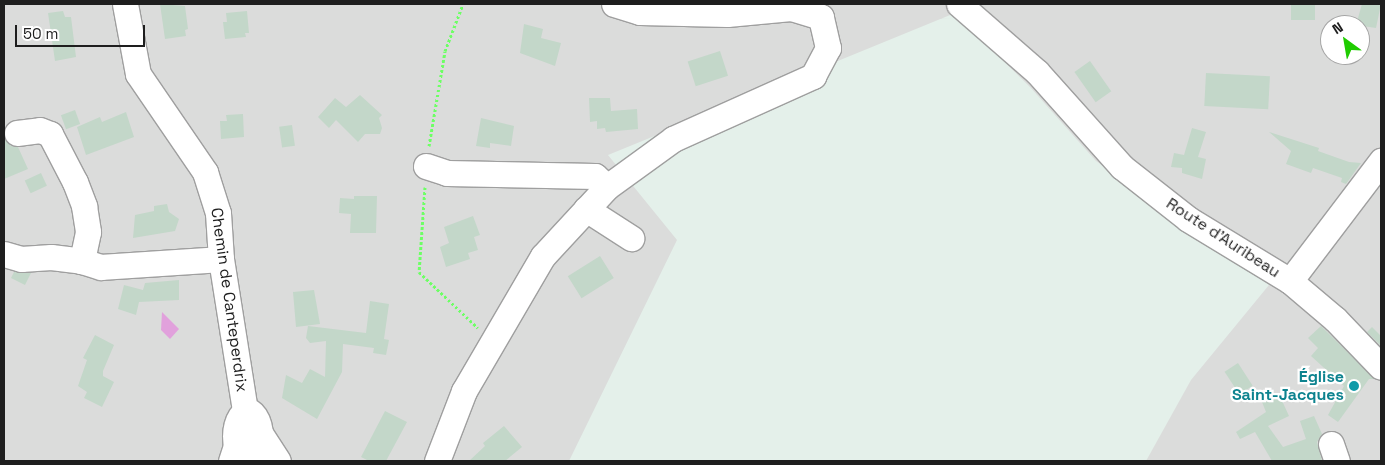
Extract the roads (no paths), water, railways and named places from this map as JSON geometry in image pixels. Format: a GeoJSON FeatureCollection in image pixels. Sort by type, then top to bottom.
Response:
{"type":"FeatureCollection","features":[{"type":"Feature","properties":{"kind":"street","name":"Chemin de Canteperdrix"},"geometry":{"type":"LineString","coordinates":[[125,4],[138,74],[205,172],[218,213],[221,259],[247,423],[231,461]]}},
{"type":"Feature","properties":{"kind":"street"},"geometry":{"type":"LineString","coordinates":[[437,461],[464,391],[543,256],[606,187],[674,140],[758,98],[813,76],[828,48],[821,16],[791,8],[727,14],[659,13],[640,12],[614,4]]}},
{"type":"Feature","properties":{"kind":"street","name":"Route d'Auribeau"},"geometry":{"type":"LineString","coordinates":[[958,4],[1037,72],[1122,167],[1188,219],[1290,281],[1335,319],[1381,367]]}},
{"type":"Feature","properties":{"kind":"street"},"geometry":{"type":"LineString","coordinates":[[17,133],[40,130],[50,134],[75,182],[84,206],[88,232],[82,261]]}},
{"type":"Feature","properties":{"kind":"street"},"geometry":{"type":"LineString","coordinates":[[1290,281],[1381,161]]}},
{"type":"Feature","properties":{"kind":"street"},"geometry":{"type":"LineString","coordinates":[[426,166],[448,173],[595,176],[606,187]]}},
{"type":"Feature","properties":{"kind":"street"},"geometry":{"type":"LineString","coordinates":[[586,209],[631,238]]}},
{"type":"Feature","properties":{"kind":"street"},"geometry":{"type":"LineString","coordinates":[[4,254],[21,259],[50,257],[82,261],[101,267],[221,259]]}},
{"type":"Feature","properties":{"kind":"street"},"geometry":{"type":"LineString","coordinates":[[247,423],[278,461]]}},
{"type":"Feature","properties":{"kind":"place","name":"Église Saint-Jacques"},"geometry":{"type":"Point","coordinates":[1354,386]}}]}
